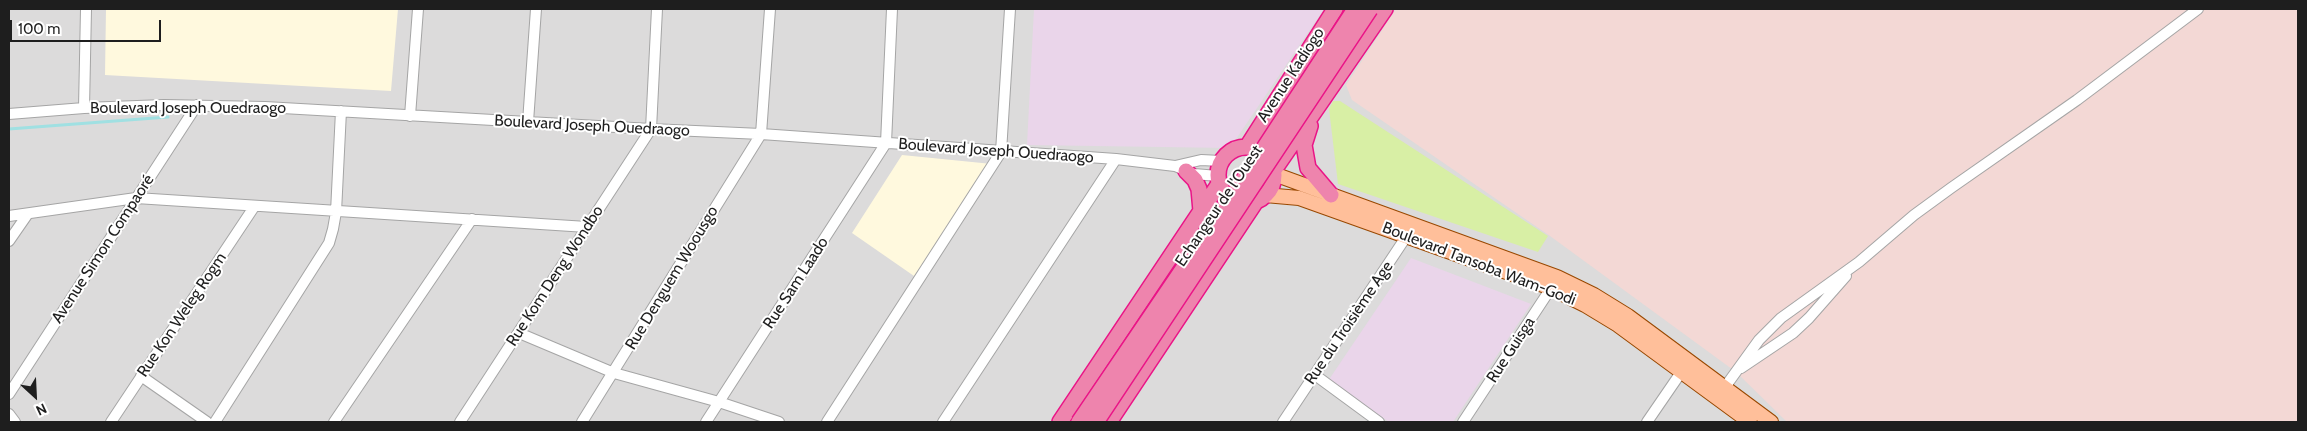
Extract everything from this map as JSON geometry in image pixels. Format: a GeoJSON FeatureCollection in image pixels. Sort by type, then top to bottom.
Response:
{"type":"FeatureCollection","features":[{"type":"Feature","properties":{"kind":"highway"},"geometry":{"type":"LineString","coordinates":[[1247,146],[1335,9]]}},
{"type":"Feature","properties":{"kind":"highway","name":"Avenue Kadiogo"},"geometry":{"type":"LineString","coordinates":[[1240,185],[1355,9]]}},
{"type":"Feature","properties":{"kind":"highway","name":"Echangeur de l'Ouest"},"geometry":{"type":"LineString","coordinates":[[1096,422],[1370,9]]}},
{"type":"Feature","properties":{"kind":"highway"},"geometry":{"type":"LineString","coordinates":[[1274,172],[1313,112],[1385,9]]}},
{"type":"Feature","properties":{"kind":"highway"},"geometry":{"type":"LineString","coordinates":[[1313,112],[1304,145],[1305,156],[1308,168],[1330,195]]}},
{"type":"Feature","properties":{"kind":"highway"},"geometry":{"type":"LineString","coordinates":[[1060,422],[1201,211],[1232,150],[1247,146],[1265,153],[1271,161],[1274,172],[1272,186],[1260,198],[1109,422]]}},
{"type":"Feature","properties":{"kind":"highway"},"geometry":{"type":"LineString","coordinates":[[1181,168],[1195,180],[1199,189],[1201,211]]}},
{"type":"Feature","properties":{"kind":"highway"},"geometry":{"type":"LineString","coordinates":[[1220,173],[1230,198],[1247,203],[1260,198]]}},
{"type":"Feature","properties":{"kind":"highway","name":"Echangeur de l'Ouest"},"geometry":{"type":"LineString","coordinates":[[1079,422],[1240,185]]}},
{"type":"Feature","properties":{"kind":"main road","name":"Boulevard Tansoba Wam-Godi"},"geometry":{"type":"LineString","coordinates":[[1274,172],[1330,195],[1415,224],[1554,283],[1682,371],[1750,422]]}},
{"type":"Feature","properties":{"kind":"main road","name":"Boulevard Tansoba Wam-Godi"},"geometry":{"type":"LineString","coordinates":[[1260,198],[1299,198],[1406,237],[1594,295],[1628,316],[1771,422]]}},
{"type":"Feature","properties":{"kind":"street"},"geometry":{"type":"LineString","coordinates":[[84,108],[86,9]]}},
{"type":"Feature","properties":{"kind":"street"},"geometry":{"type":"LineString","coordinates":[[410,116],[418,9]]}},
{"type":"Feature","properties":{"kind":"street"},"geometry":{"type":"LineString","coordinates":[[528,122],[536,9]]}},
{"type":"Feature","properties":{"kind":"street"},"geometry":{"type":"LineString","coordinates":[[651,130],[656,9]]}},
{"type":"Feature","properties":{"kind":"street"},"geometry":{"type":"LineString","coordinates":[[761,134],[770,9]]}},
{"type":"Feature","properties":{"kind":"street"},"geometry":{"type":"LineString","coordinates":[[886,144],[892,9]]}},
{"type":"Feature","properties":{"kind":"street"},"geometry":{"type":"LineString","coordinates":[[828,422],[1001,152],[1010,9]]}},
{"type":"Feature","properties":{"kind":"street"},"geometry":{"type":"LineString","coordinates":[[1725,387],[1759,340],[1781,318],[1859,262],[1921,210],[2077,100],[2198,9]]}},
{"type":"Feature","properties":{"kind":"street","name":"Boulevard Joseph Ouedraogo"},"geometry":{"type":"LineString","coordinates":[[9,114],[84,108],[197,105],[341,111],[651,130],[761,134],[1116,159],[1181,168],[1201,175],[1220,173]]}},
{"type":"Feature","properties":{"kind":"street","name":"Avenue Simon Compaoré"},"geometry":{"type":"LineString","coordinates":[[9,394],[197,105]]}},
{"type":"Feature","properties":{"kind":"street"},"geometry":{"type":"LineString","coordinates":[[227,422],[217,419],[322,256],[334,230],[341,111]]}},
{"type":"Feature","properties":{"kind":"street","name":"Rue Kom Deng Wondbo"},"geometry":{"type":"LineString","coordinates":[[460,422],[651,130]]}},
{"type":"Feature","properties":{"kind":"street","name":"Rue Denguem Woousgo"},"geometry":{"type":"LineString","coordinates":[[582,422],[614,374],[761,134]]}},
{"type":"Feature","properties":{"kind":"street","name":"Rue Sam Laado"},"geometry":{"type":"LineString","coordinates":[[706,422],[886,144]]}},
{"type":"Feature","properties":{"kind":"street"},"geometry":{"type":"LineString","coordinates":[[943,422],[1116,159]]}},
{"type":"Feature","properties":{"kind":"street","name":"Boulevard Joseph Ouedraogo"},"geometry":{"type":"LineString","coordinates":[[1181,168],[1201,160],[1220,173]]}},
{"type":"Feature","properties":{"kind":"street"},"geometry":{"type":"LineString","coordinates":[[9,216],[27,215],[136,198],[587,227]]}},
{"type":"Feature","properties":{"kind":"street","name":"Rue Kon Weleg Rogm"},"geometry":{"type":"LineString","coordinates":[[111,422],[254,207]]}},
{"type":"Feature","properties":{"kind":"street"},"geometry":{"type":"LineString","coordinates":[[9,241],[27,215]]}},
{"type":"Feature","properties":{"kind":"street"},"geometry":{"type":"LineString","coordinates":[[334,422],[472,219]]}},
{"type":"Feature","properties":{"kind":"street","name":"Rue du Troisième Age"},"geometry":{"type":"LineString","coordinates":[[1283,422],[1415,224]]}},
{"type":"Feature","properties":{"kind":"street"},"geometry":{"type":"LineString","coordinates":[[1736,372],[1793,334],[1859,262]]}},
{"type":"Feature","properties":{"kind":"street","name":"Rue Guisga"},"geometry":{"type":"LineString","coordinates":[[1463,422],[1554,283]]}},
{"type":"Feature","properties":{"kind":"street"},"geometry":{"type":"LineString","coordinates":[[519,333],[614,374],[719,402],[779,422]]}},
{"type":"Feature","properties":{"kind":"street"},"geometry":{"type":"LineString","coordinates":[[1647,422],[1682,371]]}},
{"type":"Feature","properties":{"kind":"street"},"geometry":{"type":"LineString","coordinates":[[1315,375],[1379,422]]}},
{"type":"Feature","properties":{"kind":"street"},"geometry":{"type":"LineString","coordinates":[[141,376],[207,422]]}},
{"type":"Feature","properties":{"kind":"street"},"geometry":{"type":"LineString","coordinates":[[9,414],[15,422]]}},
{"type":"Feature","properties":{"kind":"shaded area"},"geometry":{"type":"Polygon","coordinates":[[[9,9],[2298,9],[2298,422],[9,422],[9,9]]]}},
{"type":"Feature","properties":{"kind":"shaded area"},"geometry":{"type":"Polygon","coordinates":[[[106,9],[398,9],[391,91],[105,75],[106,9]]]}},
{"type":"Feature","properties":{"kind":"shaded area"},"geometry":{"type":"Polygon","coordinates":[[[1034,9],[1324,9],[1230,148],[1027,145],[1034,9]]]}},
{"type":"Feature","properties":{"kind":"shaded area"},"geometry":{"type":"Polygon","coordinates":[[[1396,9],[2298,9],[2298,422],[1787,422],[1736,372],[1550,236],[1352,100],[1346,85],[1396,9]]]}},
{"type":"Feature","properties":{"kind":"shaded area"},"geometry":{"type":"Polygon","coordinates":[[[902,155],[992,164],[914,276],[852,233],[902,155]]]}},
{"type":"Feature","properties":{"kind":"shaded area"},"geometry":{"type":"Polygon","coordinates":[[[1411,258],[1531,304],[1453,422],[1389,422],[1328,381],[1411,258]]]}},
{"type":"Feature","properties":{"kind":"green space"},"geometry":{"type":"Polygon","coordinates":[[[1333,101],[1340,101],[1548,236],[1538,252],[1338,184],[1329,109],[1333,101]]]}},
{"type":"Feature","properties":{"kind":"waterway"},"geometry":{"type":"LineString","coordinates":[[9,129],[168,117]]}}]}
